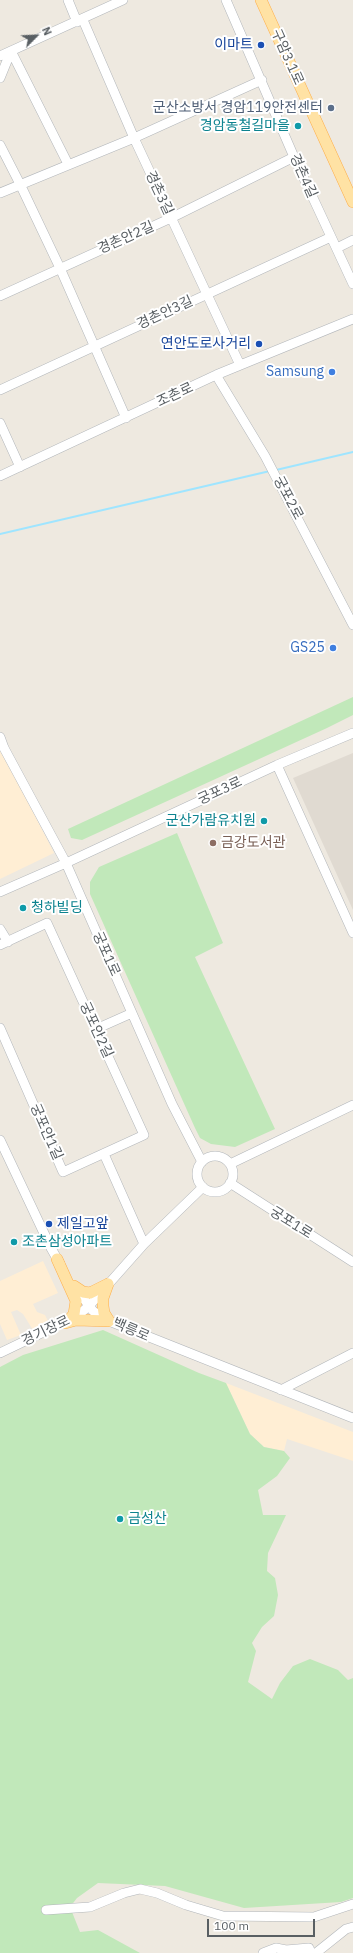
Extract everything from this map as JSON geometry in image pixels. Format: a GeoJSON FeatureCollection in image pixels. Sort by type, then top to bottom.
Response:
{"type":"FeatureCollection","features":[{"type":"Feature","properties":{"kind":"main road","name":"구암3.1로"},"geometry":{"type":"LineString","coordinates":[[261,0],[353,202]]}},
{"type":"Feature","properties":{"kind":"main road"},"geometry":{"type":"LineString","coordinates":[[57,1259],[76,1301],[74,1314],[67,1321]]}},
{"type":"Feature","properties":{"kind":"main road"},"geometry":{"type":"LineString","coordinates":[[74,1286],[83,1292],[90,1293],[108,1284]]}},
{"type":"Feature","properties":{"kind":"main road"},"geometry":{"type":"LineString","coordinates":[[108,1284],[103,1298],[103,1306],[104,1313],[109,1321]]}},
{"type":"Feature","properties":{"kind":"main road"},"geometry":{"type":"LineString","coordinates":[[67,1321],[109,1321]]}},
{"type":"Feature","properties":{"kind":"street","name":"경촌3길"},"geometry":{"type":"LineString","coordinates":[[68,0],[80,21],[240,365]]}},
{"type":"Feature","properties":{"kind":"street"},"geometry":{"type":"LineString","coordinates":[[0,56],[80,21],[123,0]]}},
{"type":"Feature","properties":{"kind":"street","name":"경촌4길"},"geometry":{"type":"LineString","coordinates":[[226,0],[262,80],[294,157],[353,284]]}},
{"type":"Feature","properties":{"kind":"street"},"geometry":{"type":"LineString","coordinates":[[0,78],[11,50]]}},
{"type":"Feature","properties":{"kind":"street"},"geometry":{"type":"LineString","coordinates":[[11,50],[68,164]]}},
{"type":"Feature","properties":{"kind":"street"},"geometry":{"type":"LineString","coordinates":[[0,193],[134,138],[262,80]]}},
{"type":"Feature","properties":{"kind":"street"},"geometry":{"type":"LineString","coordinates":[[0,145],[60,268],[126,418]]}},
{"type":"Feature","properties":{"kind":"street","name":"경촌안2길"},"geometry":{"type":"LineString","coordinates":[[0,296],[171,218],[294,157]]}},
{"type":"Feature","properties":{"kind":"street","name":"경촌안3길"},"geometry":{"type":"LineString","coordinates":[[0,390],[331,237]]}},
{"type":"Feature","properties":{"kind":"street"},"geometry":{"type":"LineString","coordinates":[[337,248],[353,240]]}},
{"type":"Feature","properties":{"kind":"street","name":"조촌로"},"geometry":{"type":"LineString","coordinates":[[0,476],[216,375],[353,319]]}},
{"type":"Feature","properties":{"kind":"street","name":"궁포2로"},"geometry":{"type":"LineString","coordinates":[[216,375],[266,456],[353,626]]}},
{"type":"Feature","properties":{"kind":"street"},"geometry":{"type":"LineString","coordinates":[[0,423],[20,467]]}},
{"type":"Feature","properties":{"kind":"street","name":"궁포3로"},"geometry":{"type":"LineString","coordinates":[[0,892],[278,765],[353,733]]}},
{"type":"Feature","properties":{"kind":"street","name":"궁포1로"},"geometry":{"type":"LineString","coordinates":[[0,736],[2,750],[66,863],[172,1104],[202,1162]]}},
{"type":"Feature","properties":{"kind":"street"},"geometry":{"type":"LineString","coordinates":[[278,765],[353,933]]}},
{"type":"Feature","properties":{"kind":"street","name":"궁포안2길"},"geometry":{"type":"LineString","coordinates":[[4,943],[47,924],[144,1135],[104,1154]]}},
{"type":"Feature","properties":{"kind":"street"},"geometry":{"type":"LineString","coordinates":[[0,929],[4,943]]}},
{"type":"Feature","properties":{"kind":"street"},"geometry":{"type":"LineString","coordinates":[[96,1029],[132,1013]]}},
{"type":"Feature","properties":{"kind":"street","name":"궁포안1길"},"geometry":{"type":"LineString","coordinates":[[0,1028],[63,1172],[104,1154]]}},
{"type":"Feature","properties":{"kind":"street"},"geometry":{"type":"LineString","coordinates":[[230,1164],[353,1105]]}},
{"type":"Feature","properties":{"kind":"street","name":"백릉로"},"geometry":{"type":"LineString","coordinates":[[0,1140],[57,1259],[89,1306],[109,1321],[353,1418]]}},
{"type":"Feature","properties":{"kind":"street"},"geometry":{"type":"LineString","coordinates":[[104,1154],[144,1244]]}},
{"type":"Feature","properties":{"kind":"street"},"geometry":{"type":"LineString","coordinates":[[216,1156],[226,1160],[230,1164],[233,1174],[227,1187],[217,1192],[207,1190],[203,1187],[198,1177],[199,1167],[206,1158],[216,1156]]}},
{"type":"Feature","properties":{"kind":"street","name":"궁포1로"},"geometry":{"type":"LineString","coordinates":[[230,1183],[353,1262]]}},
{"type":"Feature","properties":{"kind":"street","name":"경기장로"},"geometry":{"type":"LineString","coordinates":[[0,1353],[67,1321],[89,1306],[144,1244],[203,1187]]}},
{"type":"Feature","properties":{"kind":"street"},"geometry":{"type":"LineString","coordinates":[[281,1390],[353,1353]]}},
{"type":"Feature","properties":{"kind":"street"},"geometry":{"type":"LineString","coordinates":[[46,1910],[90,1907],[124,1893],[140,1889],[157,1893],[186,1905],[223,1916],[314,1917],[353,1904]]}},
{"type":"Feature","properties":{"kind":"street"},"geometry":{"type":"LineString","coordinates":[[316,1953],[346,1929],[353,1927]]}},
{"type":"Feature","properties":{"kind":"street"},"geometry":{"type":"LineString","coordinates":[[263,1953],[276,1948],[286,1950],[309,1948],[311,1953]]}},
{"type":"Feature","properties":{"kind":"shaded area"},"geometry":{"type":"Polygon","coordinates":[[[0,747],[54,853],[0,879],[0,747]]]}},
{"type":"Feature","properties":{"kind":"shaded area"},"geometry":{"type":"Polygon","coordinates":[[[353,753],[353,910],[293,778],[353,753]]]}},
{"type":"Feature","properties":{"kind":"shaded area"},"geometry":{"type":"Polygon","coordinates":[[[43,1261],[58,1293],[33,1304],[37,1312],[45,1315],[50,1325],[33,1330],[23,1314],[17,1310],[11,1312],[21,1335],[7,1340],[0,1324],[0,1281],[43,1261]]]}},
{"type":"Feature","properties":{"kind":"shaded area"},"geometry":{"type":"Polygon","coordinates":[[[226,1383],[353,1432],[353,1461],[287,1439],[284,1451],[264,1447],[250,1434],[226,1383]]]}},
{"type":"Feature","properties":{"kind":"green space"},"geometry":{"type":"Polygon","coordinates":[[[353,697],[353,715],[327,728],[82,840],[71,838],[68,829],[353,697]]]}},
{"type":"Feature","properties":{"kind":"green space"},"geometry":{"type":"Polygon","coordinates":[[[177,833],[223,943],[195,957],[275,1129],[235,1147],[211,1144],[200,1138],[90,894],[90,882],[99,867],[177,833]]]}},
{"type":"Feature","properties":{"kind":"green space"},"geometry":{"type":"Polygon","coordinates":[[[103,1330],[199,1373],[226,1383],[250,1434],[264,1447],[284,1451],[290,1458],[277,1476],[258,1490],[263,1515],[286,1515],[268,1553],[267,1571],[275,1578],[278,1595],[274,1616],[262,1627],[252,1643],[256,1651],[248,1682],[272,1699],[280,1683],[293,1666],[310,1659],[338,1670],[348,1680],[353,1678],[353,1898],[341,1902],[244,1908],[165,1886],[98,1883],[77,1898],[70,1907],[80,1932],[98,1930],[140,1953],[0,1953],[0,1367],[23,1355],[103,1330]]]}},
{"type":"Feature","properties":{"kind":"waterway"},"geometry":{"type":"LineString","coordinates":[[276,470],[353,452]]}},
{"type":"Feature","properties":{"kind":"waterway"},"geometry":{"type":"LineString","coordinates":[[0,534],[270,471]]}},
{"type":"Feature","properties":{"kind":"place","name":"이마트"},"geometry":{"type":"Point","coordinates":[261,45]}},
{"type":"Feature","properties":{"kind":"place","name":"군산소방서 경암119안전센터"},"geometry":{"type":"Point","coordinates":[331,108]}},
{"type":"Feature","properties":{"kind":"place","name":"경암동철길마을"},"geometry":{"type":"Point","coordinates":[298,126]}},
{"type":"Feature","properties":{"kind":"place","name":"연안도로사거리"},"geometry":{"type":"Point","coordinates":[259,344]}},
{"type":"Feature","properties":{"kind":"place","name":"Samsung"},"geometry":{"type":"Point","coordinates":[332,372]}},
{"type":"Feature","properties":{"kind":"place","name":"GS25"},"geometry":{"type":"Point","coordinates":[333,648]}},
{"type":"Feature","properties":{"kind":"place","name":"군산가람유치원"},"geometry":{"type":"Point","coordinates":[264,821]}},
{"type":"Feature","properties":{"kind":"place","name":"금강도서관"},"geometry":{"type":"Point","coordinates":[213,843]}},
{"type":"Feature","properties":{"kind":"place","name":"청하빌딩"},"geometry":{"type":"Point","coordinates":[23,908]}},
{"type":"Feature","properties":{"kind":"place","name":"제일고앞"},"geometry":{"type":"Point","coordinates":[49,1224]}},
{"type":"Feature","properties":{"kind":"place","name":"조촌삼성아파트"},"geometry":{"type":"Point","coordinates":[14,1242]}},
{"type":"Feature","properties":{"kind":"place","name":"금성산"},"geometry":{"type":"Point","coordinates":[120,1519]}}]}
